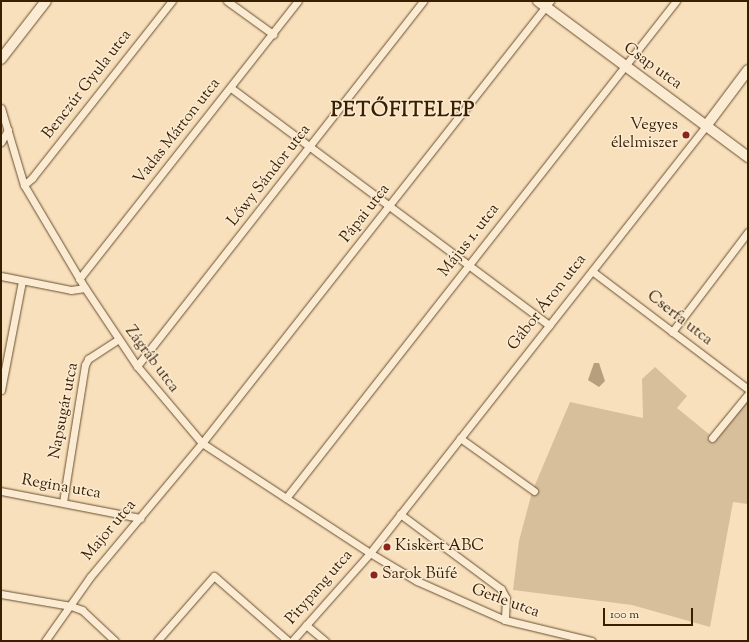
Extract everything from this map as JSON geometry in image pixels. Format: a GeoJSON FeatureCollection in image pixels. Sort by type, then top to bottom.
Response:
{"type":"FeatureCollection","features":[{"type":"Feature","properties":{"kind":"street"},"geometry":{"type":"LineString","coordinates":[[1,59],[46,1]]}},
{"type":"Feature","properties":{"kind":"street","name":"Benczúr Gyula utca"},"geometry":{"type":"LineString","coordinates":[[24,185],[32,178],[172,1]]}},
{"type":"Feature","properties":{"kind":"street"},"geometry":{"type":"LineString","coordinates":[[227,1],[273,34]]}},
{"type":"Feature","properties":{"kind":"street","name":"Vadas Márton utca"},"geometry":{"type":"LineString","coordinates":[[79,279],[231,88],[298,1]]}},
{"type":"Feature","properties":{"kind":"street","name":"Lőwy Sándor utca"},"geometry":{"type":"LineString","coordinates":[[137,366],[423,1]]}},
{"type":"Feature","properties":{"kind":"street","name":"Május 1. utca"},"geometry":{"type":"LineString","coordinates":[[286,498],[676,1]]}},
{"type":"Feature","properties":{"kind":"street","name":"Csap utca"},"geometry":{"type":"LineString","coordinates":[[544,3],[625,66],[748,157]]}},
{"type":"Feature","properties":{"kind":"street","name":"Pápai utca"},"geometry":{"type":"LineString","coordinates":[[202,443],[390,207],[544,3]]}},
{"type":"Feature","properties":{"kind":"street","name":"Gábor Áron utca"},"geometry":{"type":"LineString","coordinates":[[370,553],[706,126],[748,70]]}},
{"type":"Feature","properties":{"kind":"street"},"geometry":{"type":"LineString","coordinates":[[231,88],[309,148],[469,265],[548,326]]}},
{"type":"Feature","properties":{"kind":"street","name":"Zágráb utca"},"geometry":{"type":"LineString","coordinates":[[1,108],[24,185],[79,279],[117,340],[137,366],[202,443],[370,553]]}},
{"type":"Feature","properties":{"kind":"street"},"geometry":{"type":"LineString","coordinates":[[1,142],[8,130]]}},
{"type":"Feature","properties":{"kind":"street"},"geometry":{"type":"LineString","coordinates":[[672,332],[748,232]]}},
{"type":"Feature","properties":{"kind":"street","name":"Cserfa utca"},"geometry":{"type":"LineString","coordinates":[[592,271],[748,389]]}},
{"type":"Feature","properties":{"kind":"street"},"geometry":{"type":"LineString","coordinates":[[1,276],[72,290],[85,288]]}},
{"type":"Feature","properties":{"kind":"street"},"geometry":{"type":"LineString","coordinates":[[1,390],[22,281]]}},
{"type":"Feature","properties":{"kind":"street","name":"Napsugár utca"},"geometry":{"type":"LineString","coordinates":[[63,502],[85,365],[88,358],[117,340]]}},
{"type":"Feature","properties":{"kind":"street"},"geometry":{"type":"LineString","coordinates":[[712,438],[748,394]]}},
{"type":"Feature","properties":{"kind":"street"},"geometry":{"type":"LineString","coordinates":[[460,438],[534,490]]}},
{"type":"Feature","properties":{"kind":"street","name":"Major utca"},"geometry":{"type":"LineString","coordinates":[[45,641],[90,577],[202,443]]}},
{"type":"Feature","properties":{"kind":"street","name":"Regina utca"},"geometry":{"type":"LineString","coordinates":[[1,491],[140,518]]}},
{"type":"Feature","properties":{"kind":"street"},"geometry":{"type":"LineString","coordinates":[[400,514],[502,589],[506,598],[505,620]]}},
{"type":"Feature","properties":{"kind":"street","name":"Gerle utca"},"geometry":{"type":"LineString","coordinates":[[370,553],[417,581],[505,620],[572,639],[592,641]]}},
{"type":"Feature","properties":{"kind":"street","name":"Pitypang utca"},"geometry":{"type":"LineString","coordinates":[[292,641],[370,553]]}},
{"type":"Feature","properties":{"kind":"street"},"geometry":{"type":"LineString","coordinates":[[157,641],[214,576],[288,641]]}},
{"type":"Feature","properties":{"kind":"street"},"geometry":{"type":"LineString","coordinates":[[1,594],[71,606],[82,610],[115,641]]}},
{"type":"Feature","properties":{"kind":"street"},"geometry":{"type":"LineString","coordinates":[[306,625],[325,641]]}},
{"type":"Feature","properties":{"kind":"shaded area"},"geometry":{"type":"Polygon","coordinates":[[[594,363],[599,363],[605,381],[599,387],[588,380],[594,363]]]}},
{"type":"Feature","properties":{"kind":"shaded area"},"geometry":{"type":"Polygon","coordinates":[[[655,367],[687,396],[677,408],[715,439],[748,398],[748,504],[733,502],[710,627],[632,605],[513,590],[519,541],[532,492],[570,402],[643,418],[642,379],[655,367]]]}},
{"type":"Feature","properties":{"kind":"place","name":"Vegyes élelmiszer"},"geometry":{"type":"Point","coordinates":[686,135]}},
{"type":"Feature","properties":{"kind":"place","name":"Kiskert ABC"},"geometry":{"type":"Point","coordinates":[387,547]}},
{"type":"Feature","properties":{"kind":"place","name":"Sarok Büfé"},"geometry":{"type":"Point","coordinates":[374,575]}},
{"type":"Feature","properties":{"kind":"district","name":"PETŐFITELEP"},"geometry":{"type":"Point","coordinates":[403,111]}}]}
